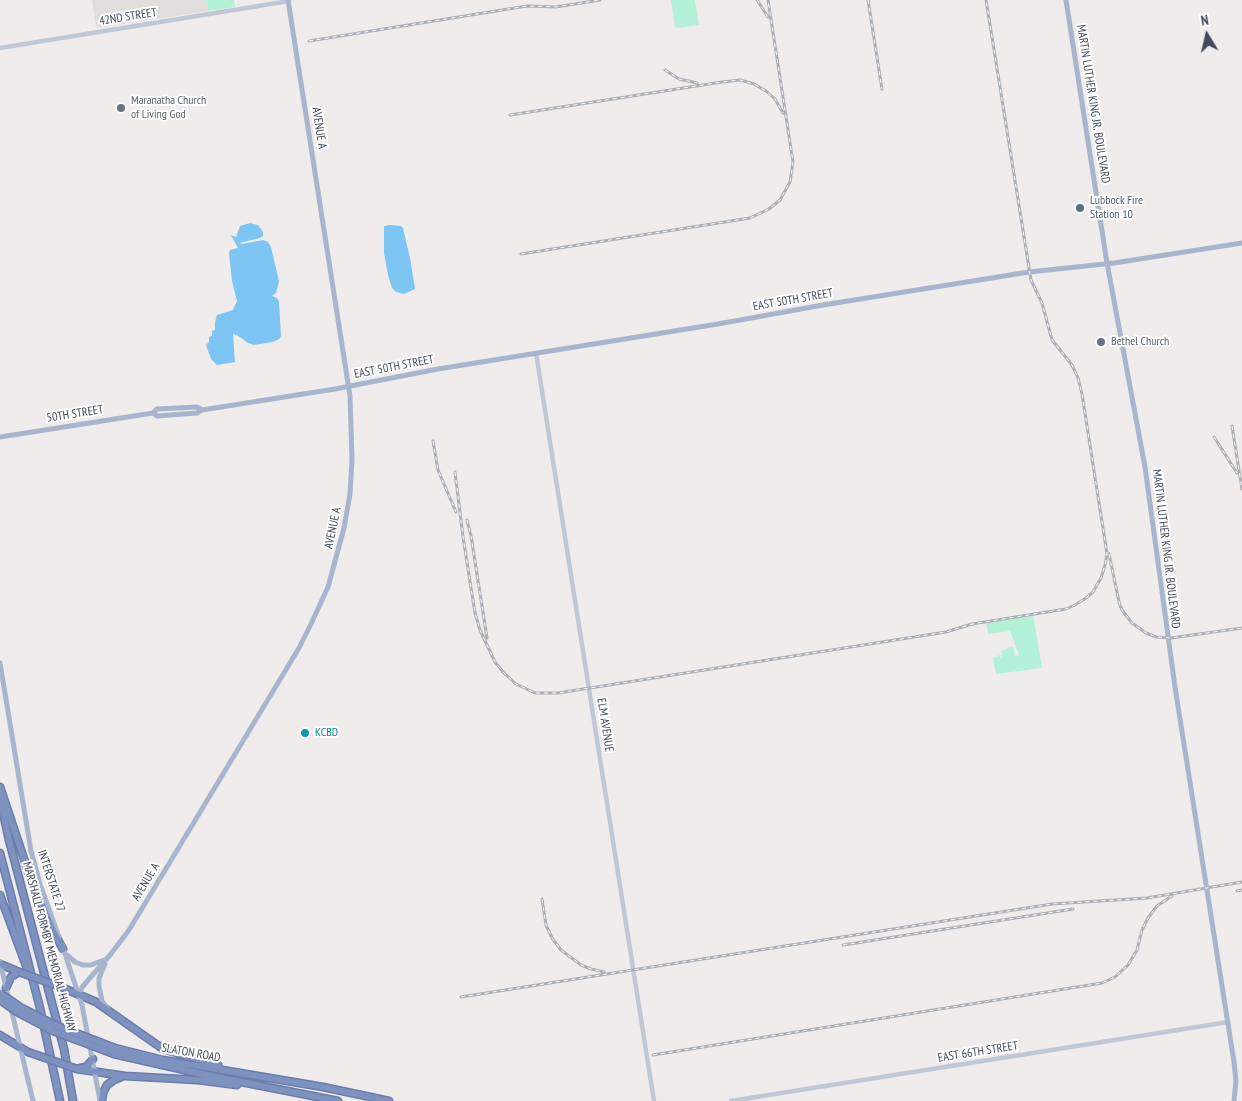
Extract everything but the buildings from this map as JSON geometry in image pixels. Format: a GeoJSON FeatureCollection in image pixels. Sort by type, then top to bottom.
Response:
{"type":"FeatureCollection","features":[{"type":"Feature","properties":{"kind":"highway"},"geometry":{"type":"LineString","coordinates":[[0,787],[31,880],[63,949]]}},
{"type":"Feature","properties":{"kind":"highway","name":"MARSHALL FORMBY MEMORIAL HIGHWAY"},"geometry":{"type":"LineString","coordinates":[[0,799],[64,1049],[73,1101]]}},
{"type":"Feature","properties":{"kind":"highway","name":"MARSHALL FORMBY MEMORIAL HIGHWAY"},"geometry":{"type":"LineString","coordinates":[[0,853],[33,980],[60,1101]]}},
{"type":"Feature","properties":{"kind":"highway"},"geometry":{"type":"LineString","coordinates":[[0,895],[25,966],[33,980]]}},
{"type":"Feature","properties":{"kind":"highway"},"geometry":{"type":"LineString","coordinates":[[0,964],[79,993],[108,1010],[164,1049],[248,1074]]}},
{"type":"Feature","properties":{"kind":"highway"},"geometry":{"type":"LineString","coordinates":[[6,988],[11,977],[19,972]]}},
{"type":"Feature","properties":{"kind":"highway","name":"SLATON ROAD"},"geometry":{"type":"LineString","coordinates":[[0,994],[20,1007],[55,1025],[114,1051],[389,1101]]}},
{"type":"Feature","properties":{"kind":"highway","name":"SLATON ROAD"},"geometry":{"type":"LineString","coordinates":[[0,1000],[17,1012],[53,1031],[114,1051],[285,1091],[338,1101]]}},
{"type":"Feature","properties":{"kind":"highway"},"geometry":{"type":"LineString","coordinates":[[0,1035],[28,1052],[95,1072],[125,1076],[198,1080],[285,1091]]}},
{"type":"Feature","properties":{"kind":"highway"},"geometry":{"type":"LineString","coordinates":[[64,1049],[77,1101]]}},
{"type":"Feature","properties":{"kind":"highway"},"geometry":{"type":"LineString","coordinates":[[77,1068],[86,1067],[93,1059]]}},
{"type":"Feature","properties":{"kind":"highway"},"geometry":{"type":"LineString","coordinates":[[101,1101],[107,1085],[125,1076]]}},
{"type":"Feature","properties":{"kind":"highway"},"geometry":{"type":"LineString","coordinates":[[320,1098],[323,1088]]}},
{"type":"Feature","properties":{"kind":"main road","name":"MARTIN LUTHER KING JR. BOULEVARD"},"geometry":{"type":"LineString","coordinates":[[1066,0],[1108,263],[1145,467],[1174,688],[1236,1075],[1234,1101]]}},
{"type":"Feature","properties":{"kind":"main road","name":"AVENUE A"},"geometry":{"type":"LineString","coordinates":[[79,993],[82,986],[107,959],[133,924],[299,648],[319,607],[340,548],[350,494],[353,434],[349,386],[288,1]]}},
{"type":"Feature","properties":{"kind":"main road","name":"EAST 50TH STREET"},"geometry":{"type":"LineString","coordinates":[[349,386],[438,368],[702,327],[990,278],[1108,263],[1242,242]]}},
{"type":"Feature","properties":{"kind":"main road","name":"50TH STREET"},"geometry":{"type":"LineString","coordinates":[[0,437],[153,413],[158,416],[197,413],[202,410],[349,386]]}},
{"type":"Feature","properties":{"kind":"main road","name":"INTERSTATE 27"},"geometry":{"type":"LineString","coordinates":[[0,662],[31,851],[40,884],[79,993],[101,1101]]}},
{"type":"Feature","properties":{"kind":"main road"},"geometry":{"type":"LineString","coordinates":[[63,949],[70,959],[83,965],[94,964],[107,959]]}},
{"type":"Feature","properties":{"kind":"main road"},"geometry":{"type":"LineString","coordinates":[[107,959],[99,978],[98,986],[102,1001],[108,1010]]}},
{"type":"Feature","properties":{"kind":"main road"},"geometry":{"type":"LineString","coordinates":[[0,964],[33,1101]]}},
{"type":"Feature","properties":{"kind":"street","name":"42ND STREET"},"geometry":{"type":"LineString","coordinates":[[0,48],[288,1]]}},
{"type":"Feature","properties":{"kind":"street","name":"ELM AVENUE"},"geometry":{"type":"LineString","coordinates":[[536,353],[654,1101]]}},
{"type":"Feature","properties":{"kind":"street","name":"EAST 66TH STREET"},"geometry":{"type":"LineString","coordinates":[[731,1101],[1228,1022]]}},
{"type":"Feature","properties":{"kind":"shaded area"},"geometry":{"type":"Polygon","coordinates":[[[92,0],[206,0],[208,11],[98,28],[96,27],[92,0]]]}},
{"type":"Feature","properties":{"kind":"green space"},"geometry":{"type":"Polygon","coordinates":[[[206,0],[234,0],[235,7],[208,11],[206,0]]]}},
{"type":"Feature","properties":{"kind":"green space"},"geometry":{"type":"Polygon","coordinates":[[[671,0],[695,0],[699,25],[675,28],[671,0]]]}},
{"type":"Feature","properties":{"kind":"green space"},"geometry":{"type":"Polygon","coordinates":[[[1033,614],[1042,668],[996,674],[993,658],[1000,655],[1002,658],[1001,651],[1013,646],[1015,656],[1019,655],[1010,631],[988,634],[986,622],[1033,614]]]}},
{"type":"Feature","properties":{"kind":"water"},"geometry":{"type":"Polygon","coordinates":[[[250,223],[258,225],[263,232],[263,236],[239,243],[263,240],[268,242],[271,247],[279,281],[276,293],[272,296],[277,298],[279,302],[281,336],[273,342],[254,345],[233,334],[235,362],[217,365],[211,359],[206,345],[209,342],[209,337],[212,336],[212,331],[215,330],[217,315],[233,310],[237,301],[232,281],[229,253],[230,250],[238,248],[231,235],[236,237],[240,226],[250,223]]]}},
{"type":"Feature","properties":{"kind":"water"},"geometry":{"type":"Polygon","coordinates":[[[390,225],[403,228],[410,258],[415,289],[404,294],[396,292],[392,288],[388,275],[384,253],[384,226],[390,225]]]}},
{"type":"Feature","properties":{"kind":"railway"},"geometry":{"type":"LineString","coordinates":[[309,41],[527,6],[556,7],[600,0]]}},
{"type":"Feature","properties":{"kind":"railway"},"geometry":{"type":"LineString","coordinates":[[757,0],[768,17]]}},
{"type":"Feature","properties":{"kind":"railway"},"geometry":{"type":"LineString","coordinates":[[521,254],[750,218],[769,209],[780,200],[790,182],[793,162],[768,0]]}},
{"type":"Feature","properties":{"kind":"railway"},"geometry":{"type":"LineString","coordinates":[[868,0],[882,89]]}},
{"type":"Feature","properties":{"kind":"railway"},"geometry":{"type":"LineString","coordinates":[[455,472],[475,613],[480,630],[495,662],[503,672],[516,684],[535,693],[558,693],[946,632],[972,624],[1066,609],[1093,592],[1101,578],[1107,554],[1082,394],[1072,365],[1052,340],[1042,303],[1031,280],[986,0]]}},
{"type":"Feature","properties":{"kind":"railway"},"geometry":{"type":"LineString","coordinates":[[665,70],[679,79],[697,83]]}},
{"type":"Feature","properties":{"kind":"railway"},"geometry":{"type":"LineString","coordinates":[[510,115],[740,80],[754,84],[766,91],[775,99],[783,113]]}},
{"type":"Feature","properties":{"kind":"railway"},"geometry":{"type":"LineString","coordinates":[[1232,426],[1242,489]]}},
{"type":"Feature","properties":{"kind":"railway"},"geometry":{"type":"LineString","coordinates":[[1214,437],[1237,473]]}},
{"type":"Feature","properties":{"kind":"railway"},"geometry":{"type":"LineString","coordinates":[[433,441],[438,470],[456,512]]}},
{"type":"Feature","properties":{"kind":"railway"},"geometry":{"type":"LineString","coordinates":[[467,520],[487,638]]}},
{"type":"Feature","properties":{"kind":"railway"},"geometry":{"type":"LineString","coordinates":[[1109,554],[1122,610],[1132,623],[1146,633],[1156,637],[1171,638],[1242,628]]}},
{"type":"Feature","properties":{"kind":"railway"},"geometry":{"type":"LineString","coordinates":[[461,997],[1052,904],[1147,898],[1242,882]]}},
{"type":"Feature","properties":{"kind":"railway"},"geometry":{"type":"LineString","coordinates":[[1237,891],[1242,890]]}},
{"type":"Feature","properties":{"kind":"railway"},"geometry":{"type":"LineString","coordinates":[[653,1055],[1102,983],[1115,977],[1128,965],[1137,950],[1142,930],[1148,918],[1157,906],[1172,896]]}},
{"type":"Feature","properties":{"kind":"railway"},"geometry":{"type":"LineString","coordinates":[[542,899],[546,925],[552,938],[561,950],[581,965],[604,972]]}},
{"type":"Feature","properties":{"kind":"railway"},"geometry":{"type":"LineString","coordinates":[[843,945],[1073,909]]}},
{"type":"Feature","properties":{"kind":"place","name":"Maranatha Church of Living God"},"geometry":{"type":"Point","coordinates":[121,108]}},
{"type":"Feature","properties":{"kind":"place","name":"Lubbock Fire Station 10"},"geometry":{"type":"Point","coordinates":[1080,208]}},
{"type":"Feature","properties":{"kind":"place","name":"Bethel Church"},"geometry":{"type":"Point","coordinates":[1101,342]}},
{"type":"Feature","properties":{"kind":"place","name":"KCBD"},"geometry":{"type":"Point","coordinates":[305,733]}}]}
